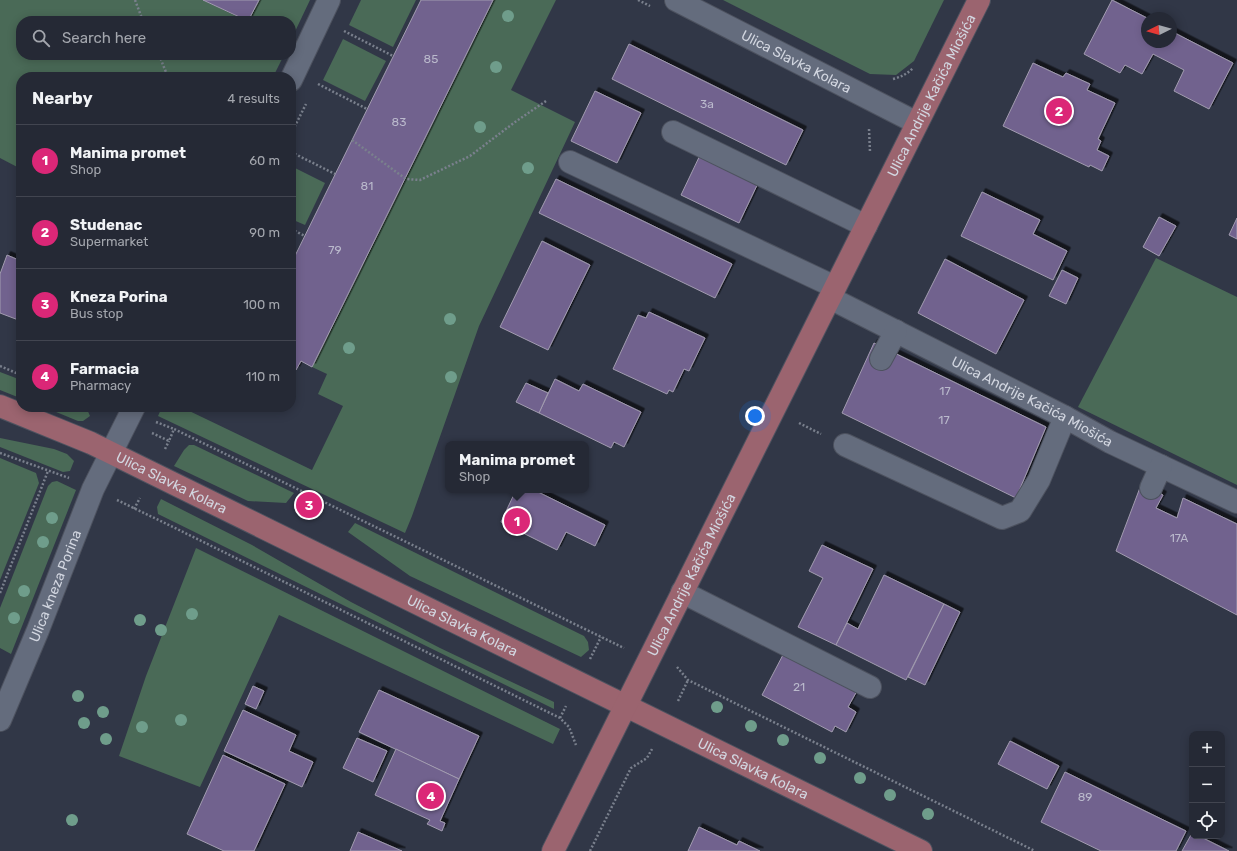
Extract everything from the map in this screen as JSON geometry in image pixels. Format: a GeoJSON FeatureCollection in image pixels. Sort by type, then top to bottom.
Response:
{"type":"FeatureCollection","features":[{"type":"Feature","properties":{"kind":"main road","name":"Ulica Andrije Kačića Miošića"},"geometry":{"type":"LineString","coordinates":[[553,851],[979,0]]}},
{"type":"Feature","properties":{"kind":"main road","name":"Ulica Slavka Kolara"},"geometry":{"type":"LineString","coordinates":[[0,406],[112,453],[922,851]]}},
{"type":"Feature","properties":{"kind":"street"},"geometry":{"type":"LineString","coordinates":[[295,72],[329,0]]}},
{"type":"Feature","properties":{"kind":"street","name":"Ulica Slavka Kolara"},"geometry":{"type":"LineString","coordinates":[[676,0],[917,123]]}},
{"type":"Feature","properties":{"kind":"street"},"geometry":{"type":"LineString","coordinates":[[673,132],[866,226]]}},
{"type":"Feature","properties":{"kind":"street"},"geometry":{"type":"LineString","coordinates":[[570,162],[832,292]]}},
{"type":"Feature","properties":{"kind":"street","name":"Ulica Andrije Kačića Miošića"},"geometry":{"type":"LineString","coordinates":[[832,292],[896,330],[1065,417],[1110,442],[1237,502]]}},
{"type":"Feature","properties":{"kind":"street"},"geometry":{"type":"LineString","coordinates":[[881,359],[896,330]]}},
{"type":"Feature","properties":{"kind":"street","name":"Ulica kneza Porina"},"geometry":{"type":"LineString","coordinates":[[0,720],[38,630],[93,489],[130,414]]}},
{"type":"Feature","properties":{"kind":"street"},"geometry":{"type":"LineString","coordinates":[[845,445],[1002,518],[1020,511],[1039,480],[1065,417]]}},
{"type":"Feature","properties":{"kind":"street"},"geometry":{"type":"LineString","coordinates":[[1151,488],[1161,466]]}},
{"type":"Feature","properties":{"kind":"street"},"geometry":{"type":"LineString","coordinates":[[682,592],[870,687]]}},
{"type":"Feature","properties":{"kind":"path"},"geometry":{"type":"LineString","coordinates":[[135,0],[142,16]]}},
{"type":"Feature","properties":{"kind":"path"},"geometry":{"type":"LineString","coordinates":[[342,30],[393,56]]}},
{"type":"Feature","properties":{"kind":"path"},"geometry":{"type":"LineString","coordinates":[[160,60],[166,72]]}},
{"type":"Feature","properties":{"kind":"path"},"geometry":{"type":"LineString","coordinates":[[887,80],[900,78],[908,74],[916,65]]}},
{"type":"Feature","properties":{"kind":"path"},"geometry":{"type":"LineString","coordinates":[[316,83],[367,109]]}},
{"type":"Feature","properties":{"kind":"path"},"geometry":{"type":"LineString","coordinates":[[352,140],[406,178],[420,180],[470,156],[546,101]]}},
{"type":"Feature","properties":{"kind":"path"},"geometry":{"type":"LineString","coordinates":[[296,154],[335,174]]}},
{"type":"Feature","properties":{"kind":"path"},"geometry":{"type":"LineString","coordinates":[[296,232],[305,236]]}},
{"type":"Feature","properties":{"kind":"path"},"geometry":{"type":"LineString","coordinates":[[0,366],[16,373]]}},
{"type":"Feature","properties":{"kind":"path"},"geometry":{"type":"LineString","coordinates":[[130,414],[169,440],[174,430],[627,650]]}},
{"type":"Feature","properties":{"kind":"path"},"geometry":{"type":"LineString","coordinates":[[0,453],[74,480],[173,527],[560,718],[569,726],[577,748]]}},
{"type":"Feature","properties":{"kind":"path"},"geometry":{"type":"LineString","coordinates":[[0,593],[48,471]]}},
{"type":"Feature","properties":{"kind":"path"},"geometry":{"type":"LineString","coordinates":[[677,667],[688,680],[1035,851]]}},
{"type":"Feature","properties":{"kind":"path"},"geometry":{"type":"LineString","coordinates":[[590,851],[628,773]]}},
{"type":"Feature","properties":{"kind":"green space"},"geometry":{"type":"Polygon","coordinates":[[[0,0],[203,0],[236,16],[16,16],[16,60],[282,60],[276,72],[16,72],[16,166],[0,158],[0,0]]]}},
{"type":"Feature","properties":{"kind":"green space"},"geometry":{"type":"Polygon","coordinates":[[[259,0],[310,0],[296,29],[296,16],[251,16],[259,0]]]}},
{"type":"Feature","properties":{"kind":"green space"},"geometry":{"type":"Polygon","coordinates":[[[361,0],[416,0],[393,47],[349,25],[361,0]]]}},
{"type":"Feature","properties":{"kind":"green space"},"geometry":{"type":"Polygon","coordinates":[[[493,0],[556,0],[511,90],[575,122],[479,326],[405,533],[158,416],[160,412],[191,412],[312,470],[343,406],[318,394],[327,374],[312,367],[493,0]]]}},
{"type":"Feature","properties":{"kind":"green space"},"geometry":{"type":"Polygon","coordinates":[[[723,0],[944,0],[914,61],[896,75],[870,74],[723,0]]]}},
{"type":"Feature","properties":{"kind":"green space"},"geometry":{"type":"Polygon","coordinates":[[[343,39],[386,61],[365,101],[323,80],[343,39]]]}},
{"type":"Feature","properties":{"kind":"green space"},"geometry":{"type":"Polygon","coordinates":[[[296,168],[325,183],[305,225],[296,221],[296,168]]]}},
{"type":"Feature","properties":{"kind":"green space"},"geometry":{"type":"Polygon","coordinates":[[[1156,258],[1237,297],[1237,485],[1078,407],[1156,258]]]}},
{"type":"Feature","properties":{"kind":"green space"},"geometry":{"type":"Polygon","coordinates":[[[0,372],[16,378],[16,396],[0,390],[0,372]]]}},
{"type":"Feature","properties":{"kind":"green space"},"geometry":{"type":"Polygon","coordinates":[[[56,412],[88,412],[90,416],[83,421],[78,421],[56,412]]]}},
{"type":"Feature","properties":{"kind":"green space"},"geometry":{"type":"Polygon","coordinates":[[[0,438],[54,449],[67,454],[74,461],[70,471],[63,472],[0,447],[0,438]]]}},
{"type":"Feature","properties":{"kind":"green space"},"geometry":{"type":"Polygon","coordinates":[[[189,445],[194,445],[294,493],[286,503],[248,501],[174,466],[189,445]]]}},
{"type":"Feature","properties":{"kind":"green space"},"geometry":{"type":"Polygon","coordinates":[[[0,458],[36,473],[39,483],[0,580],[0,458]]]}},
{"type":"Feature","properties":{"kind":"green space"},"geometry":{"type":"Polygon","coordinates":[[[57,481],[76,490],[11,654],[0,648],[0,608],[48,486],[52,482],[57,481]]]}},
{"type":"Feature","properties":{"kind":"green space"},"geometry":{"type":"Polygon","coordinates":[[[161,499],[252,545],[351,602],[440,648],[554,702],[554,709],[158,514],[157,507],[161,499]]]}},
{"type":"Feature","properties":{"kind":"green space"},"geometry":{"type":"Polygon","coordinates":[[[355,523],[584,636],[588,642],[589,650],[581,657],[410,576],[348,532],[355,523]]]}},
{"type":"Feature","properties":{"kind":"green space"},"geometry":{"type":"Polygon","coordinates":[[[196,548],[560,729],[553,744],[279,615],[200,787],[119,756],[146,676],[196,548]]]}},
{"type":"Feature","properties":{"kind":"building"},"geometry":{"type":"Polygon","coordinates":[[[203,0],[259,0],[251,16],[237,16],[203,0]]]}},
{"type":"Feature","properties":{"kind":"building"},"geometry":{"type":"Polygon","coordinates":[[[421,0],[493,0],[312,367],[301,361],[296,370],[296,254],[421,0]]]}},
{"type":"Feature","properties":{"kind":"building"},"geometry":{"type":"Polygon","coordinates":[[[1112,0],[1141,15],[1141,48],[1177,48],[1177,34],[1233,63],[1209,109],[1174,91],[1184,70],[1153,54],[1142,74],[1125,65],[1120,73],[1084,54],[1112,0]]]}},
{"type":"Feature","properties":{"kind":"building"},"geometry":{"type":"Polygon","coordinates":[[[629,44],[803,130],[786,165],[612,79],[629,44]]]}},
{"type":"Feature","properties":{"kind":"building"},"geometry":{"type":"Polygon","coordinates":[[[1033,63],[1063,77],[1066,73],[1090,84],[1087,90],[1115,103],[1098,139],[1101,141],[1097,150],[1109,156],[1102,171],[1090,165],[1089,167],[1003,126],[1033,63]]]}},
{"type":"Feature","properties":{"kind":"building"},"geometry":{"type":"Polygon","coordinates":[[[595,91],[641,113],[617,163],[571,141],[595,91]]]}},
{"type":"Feature","properties":{"kind":"building"},"geometry":{"type":"Polygon","coordinates":[[[702,151],[760,179],[739,223],[681,195],[702,151]]]}},
{"type":"Feature","properties":{"kind":"building"},"geometry":{"type":"Polygon","coordinates":[[[556,179],[732,264],[715,298],[539,213],[556,179]]]}},
{"type":"Feature","properties":{"kind":"building"},"geometry":{"type":"Polygon","coordinates":[[[982,192],[1040,220],[1033,234],[1067,251],[1053,280],[961,236],[982,192]]]}},
{"type":"Feature","properties":{"kind":"building"},"geometry":{"type":"Polygon","coordinates":[[[1159,217],[1176,226],[1159,256],[1143,247],[1159,217]]]}},
{"type":"Feature","properties":{"kind":"building"},"geometry":{"type":"Polygon","coordinates":[[[1237,218],[1237,239],[1229,235],[1237,218]]]}},
{"type":"Feature","properties":{"kind":"building"},"geometry":{"type":"Polygon","coordinates":[[[542,241],[590,265],[548,350],[500,327],[542,241]]]}},
{"type":"Feature","properties":{"kind":"building"},"geometry":{"type":"Polygon","coordinates":[[[7,255],[16,259],[16,319],[0,313],[0,274],[7,255]]]}},
{"type":"Feature","properties":{"kind":"building"},"geometry":{"type":"Polygon","coordinates":[[[945,259],[1024,300],[996,354],[918,313],[945,259]]]}},
{"type":"Feature","properties":{"kind":"building"},"geometry":{"type":"Polygon","coordinates":[[[1062,270],[1078,278],[1066,304],[1049,296],[1062,270]]]}},
{"type":"Feature","properties":{"kind":"building"},"geometry":{"type":"Polygon","coordinates":[[[649,312],[705,338],[689,371],[684,369],[673,392],[669,390],[667,394],[613,369],[638,315],[646,318],[649,312]]]}},
{"type":"Feature","properties":{"kind":"building"},"geometry":{"type":"Polygon","coordinates":[[[874,343],[1046,427],[1016,498],[842,413],[874,343]]]}},
{"type":"Feature","properties":{"kind":"building"},"geometry":{"type":"Polygon","coordinates":[[[555,379],[579,391],[583,384],[641,412],[624,447],[614,442],[611,448],[539,413],[555,379]]]}},
{"type":"Feature","properties":{"kind":"building"},"geometry":{"type":"Polygon","coordinates":[[[526,383],[548,393],[539,413],[516,402],[526,383]]]}},
{"type":"Feature","properties":{"kind":"building"},"geometry":{"type":"Polygon","coordinates":[[[1141,485],[1151,488],[1163,495],[1156,508],[1177,518],[1183,498],[1237,524],[1237,615],[1116,551],[1141,485]]]}},
{"type":"Feature","properties":{"kind":"building"},"geometry":{"type":"Polygon","coordinates":[[[515,493],[540,493],[605,525],[595,546],[566,532],[557,550],[501,522],[515,493]]]}},
{"type":"Feature","properties":{"kind":"building"},"geometry":{"type":"Polygon","coordinates":[[[822,545],[873,569],[836,645],[798,627],[823,578],[809,571],[822,545]]]}},
{"type":"Feature","properties":{"kind":"building"},"geometry":{"type":"Polygon","coordinates":[[[884,575],[944,604],[906,680],[836,645],[847,623],[858,629],[884,575]]]}},
{"type":"Feature","properties":{"kind":"building"},"geometry":{"type":"Polygon","coordinates":[[[944,604],[960,612],[925,685],[908,677],[944,604]]]}},
{"type":"Feature","properties":{"kind":"building"},"geometry":{"type":"Polygon","coordinates":[[[785,651],[858,689],[848,707],[856,712],[846,732],[835,726],[832,732],[762,695],[785,651]]]}},
{"type":"Feature","properties":{"kind":"building"},"geometry":{"type":"Polygon","coordinates":[[[253,686],[264,691],[256,709],[245,704],[253,686]]]}},
{"type":"Feature","properties":{"kind":"building"},"geometry":{"type":"Polygon","coordinates":[[[379,690],[479,736],[459,779],[359,732],[379,690]]]}},
{"type":"Feature","properties":{"kind":"building"},"geometry":{"type":"Polygon","coordinates":[[[243,710],[296,735],[289,751],[313,762],[302,787],[224,751],[243,710]]]}},
{"type":"Feature","properties":{"kind":"building"},"geometry":{"type":"Polygon","coordinates":[[[357,738],[387,751],[373,782],[343,768],[357,738]]]}},
{"type":"Feature","properties":{"kind":"building"},"geometry":{"type":"Polygon","coordinates":[[[1010,741],[1059,766],[1047,789],[998,764],[1010,741]]]}},
{"type":"Feature","properties":{"kind":"building"},"geometry":{"type":"Polygon","coordinates":[[[396,749],[459,779],[440,821],[445,823],[442,831],[427,824],[430,820],[375,795],[396,749]]]}},
{"type":"Feature","properties":{"kind":"building"},"geometry":{"type":"Polygon","coordinates":[[[223,755],[285,784],[254,851],[224,851],[187,834],[223,755]]]}},
{"type":"Feature","properties":{"kind":"building"},"geometry":{"type":"Polygon","coordinates":[[[1065,772],[1186,831],[1176,851],[1101,851],[1041,822],[1065,772]]]}},
{"type":"Feature","properties":{"kind":"building"},"geometry":{"type":"Polygon","coordinates":[[[699,827],[737,845],[739,841],[760,851],[688,851],[699,827]]]}},
{"type":"Feature","properties":{"kind":"building"},"geometry":{"type":"Polygon","coordinates":[[[358,832],[402,851],[350,851],[358,832]]]}},
{"type":"Feature","properties":{"kind":"building"},"geometry":{"type":"Polygon","coordinates":[[[1189,838],[1205,839],[1229,851],[1182,851],[1189,838]]]}},
{"type":"Feature","properties":{"kind":"place","name":"Studenac"},"geometry":{"type":"Point","coordinates":[1059,111]}},
{"type":"Feature","properties":{"kind":"place","name":"Kneza Porina"},"geometry":{"type":"Point","coordinates":[309,505]}},
{"type":"Feature","properties":{"kind":"place","name":"Manima promet"},"geometry":{"type":"Point","coordinates":[517,521]}},
{"type":"Feature","properties":{"kind":"place","name":"Farmacia"},"geometry":{"type":"Point","coordinates":[431,796]}}]}
